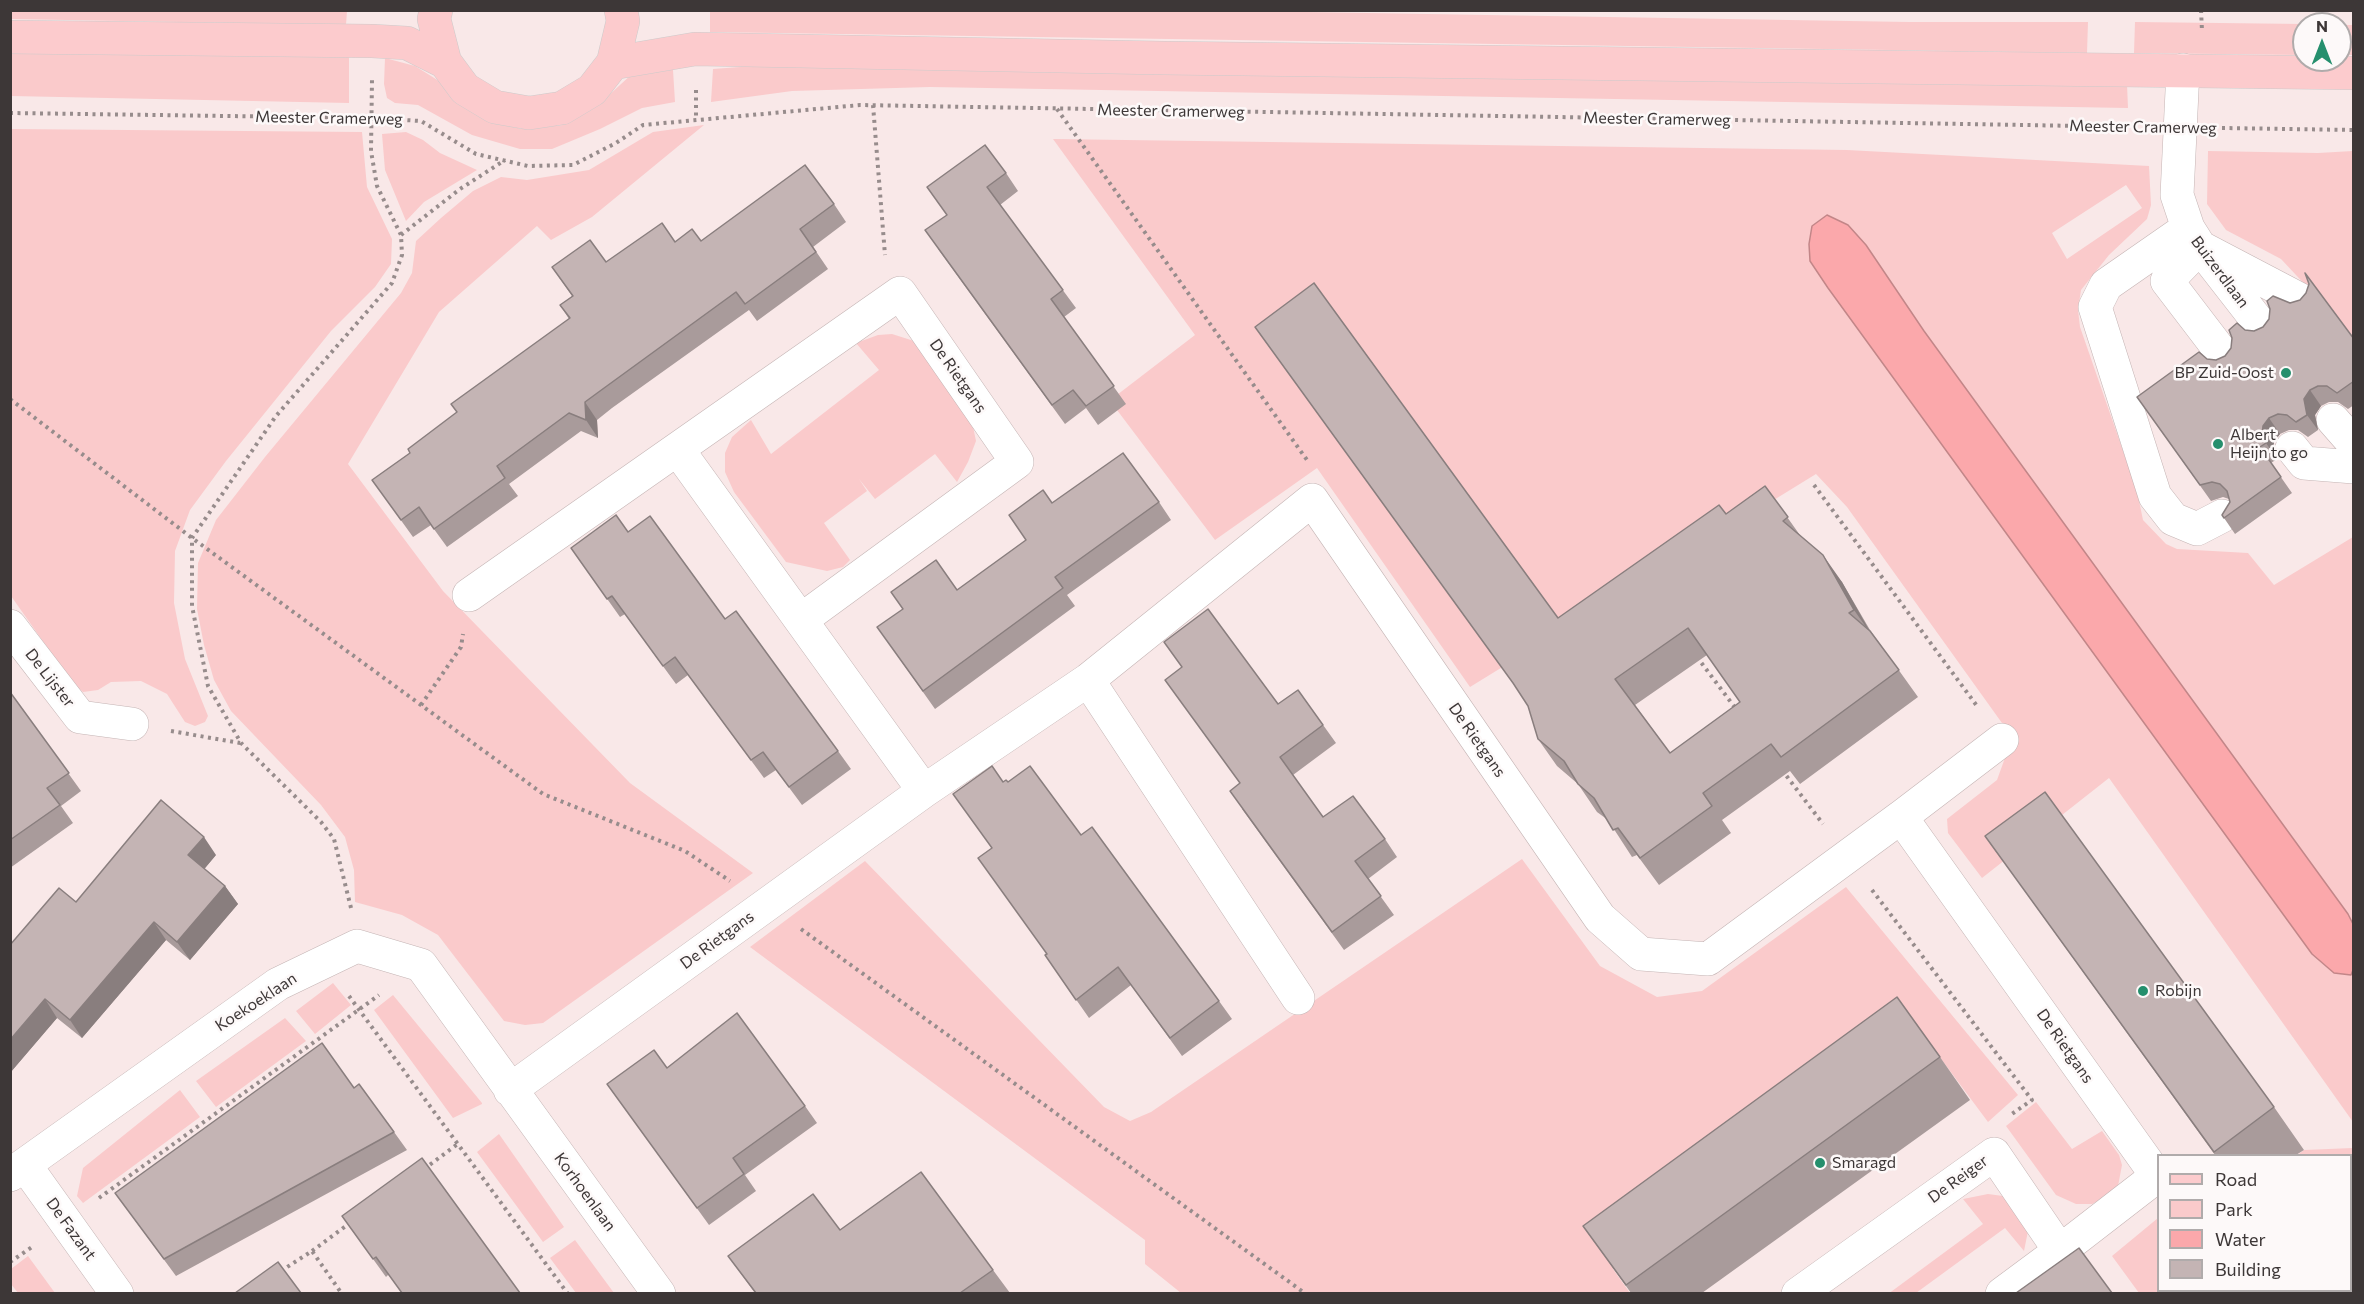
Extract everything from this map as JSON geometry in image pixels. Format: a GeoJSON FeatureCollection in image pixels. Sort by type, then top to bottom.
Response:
{"type":"FeatureCollection","features":[{"type":"Feature","properties":{"kind":"main road"},"geometry":{"type":"LineString","coordinates":[[436,10],[434,19],[445,62],[465,89],[495,107],[529,113],[562,108],[592,90],[613,63],[623,21],[621,10]]}},
{"type":"Feature","properties":{"kind":"main road"},"geometry":{"type":"LineString","coordinates":[[10,37],[407,43],[445,62]]}},
{"type":"Feature","properties":{"kind":"main road"},"geometry":{"type":"LineString","coordinates":[[613,63],[695,49],[1164,58],[2354,73]]}},
{"type":"Feature","properties":{"kind":"street","name":"Buizerdlaan"},"geometry":{"type":"LineString","coordinates":[[2183,70],[2177,195],[2194,238],[2263,328]]}},
{"type":"Feature","properties":{"kind":"street"},"geometry":{"type":"LineString","coordinates":[[2194,238],[2301,300]]}},
{"type":"Feature","properties":{"kind":"street"},"geometry":{"type":"LineString","coordinates":[[2194,238],[2167,281],[2225,357]]}},
{"type":"Feature","properties":{"kind":"street"},"geometry":{"type":"LineString","coordinates":[[2194,238],[2106,285],[2095,307],[2154,496],[2173,519],[2197,529],[2222,516]]}},
{"type":"Feature","properties":{"kind":"street"},"geometry":{"type":"LineString","coordinates":[[469,595],[900,293]]}},
{"type":"Feature","properties":{"kind":"street","name":"De Rietgans"},"geometry":{"type":"LineString","coordinates":[[801,620],[1017,462],[900,293]]}},
{"type":"Feature","properties":{"kind":"street"},"geometry":{"type":"LineString","coordinates":[[678,450],[924,791]]}},
{"type":"Feature","properties":{"kind":"street"},"geometry":{"type":"LineString","coordinates":[[2292,463],[2354,467]]}},
{"type":"Feature","properties":{"kind":"street","name":"De Rietgans"},"geometry":{"type":"LineString","coordinates":[[510,1090],[924,791],[1088,680],[1312,500],[1600,918],[1641,954],[1708,959],[2002,740]]}},
{"type":"Feature","properties":{"kind":"street","name":"De Lijster"},"geometry":{"type":"LineString","coordinates":[[10,627],[80,717],[132,724]]}},
{"type":"Feature","properties":{"kind":"street"},"geometry":{"type":"LineString","coordinates":[[1088,680],[1298,998]]}},
{"type":"Feature","properties":{"kind":"street","name":"De Rietgans"},"geometry":{"type":"LineString","coordinates":[[1901,817],[2157,1176],[2060,1251]]}},
{"type":"Feature","properties":{"kind":"street"},"geometry":{"type":"LineString","coordinates":[[357,945],[421,965],[510,1090]]}},
{"type":"Feature","properties":{"kind":"street","name":"Koekoeklaan"},"geometry":{"type":"LineString","coordinates":[[18,1170],[278,984],[357,945]]}},
{"type":"Feature","properties":{"kind":"street","name":"Korhoenlaan"},"geometry":{"type":"LineString","coordinates":[[510,1090],[659,1293]]}},
{"type":"Feature","properties":{"kind":"street","name":"De Reiger"},"geometry":{"type":"LineString","coordinates":[[1798,1293],[1994,1154],[2060,1251]]}},
{"type":"Feature","properties":{"kind":"street","name":"De Fazant"},"geometry":{"type":"LineString","coordinates":[[18,1170],[66,1222],[117,1293]]}},
{"type":"Feature","properties":{"kind":"street"},"geometry":{"type":"LineString","coordinates":[[2002,1293],[2060,1251]]}},
{"type":"Feature","properties":{"kind":"path","name":"Meester Cramerweg"},"geometry":{"type":"LineString","coordinates":[[10,113],[371,118],[421,121],[476,154],[528,166],[573,165],[616,143],[643,125],[873,105],[2354,130]]}},
{"type":"Feature","properties":{"kind":"path"},"geometry":{"type":"LineString","coordinates":[[873,105],[883,254],[898,263],[900,293]]}},
{"type":"Feature","properties":{"kind":"path"},"geometry":{"type":"LineString","coordinates":[[1058,109],[1327,489],[1312,500]]}},
{"type":"Feature","properties":{"kind":"path"},"geometry":{"type":"LineString","coordinates":[[357,945],[350,897],[334,839],[321,822],[241,743],[208,686],[192,606],[192,538],[276,416],[392,283],[402,255],[401,235],[377,186],[371,151],[371,118]]}},
{"type":"Feature","properties":{"kind":"path"},"geometry":{"type":"LineString","coordinates":[[401,235],[460,189],[505,160]]}},
{"type":"Feature","properties":{"kind":"path"},"geometry":{"type":"LineString","coordinates":[[10,399],[192,538]]}},
{"type":"Feature","properties":{"kind":"path"},"geometry":{"type":"LineString","coordinates":[[1814,485],[2002,740]]}},
{"type":"Feature","properties":{"kind":"path"},"geometry":{"type":"LineString","coordinates":[[421,705],[461,647],[469,595]]}},
{"type":"Feature","properties":{"kind":"path"},"geometry":{"type":"LineString","coordinates":[[1691,649],[1741,715]]}},
{"type":"Feature","properties":{"kind":"path"},"geometry":{"type":"LineString","coordinates":[[132,724],[241,743]]}},
{"type":"Feature","properties":{"kind":"path"},"geometry":{"type":"LineString","coordinates":[[1776,762],[2032,1100],[2003,1121]]}},
{"type":"Feature","properties":{"kind":"path"},"geometry":{"type":"LineString","coordinates":[[323,963],[360,1009],[568,1293]]}},
{"type":"Feature","properties":{"kind":"path"},"geometry":{"type":"LineString","coordinates":[[10,1262],[421,965]]}},
{"type":"Feature","properties":{"kind":"path"},"geometry":{"type":"LineString","coordinates":[[422,1170],[459,1143]]}},
{"type":"Feature","properties":{"kind":"path"},"geometry":{"type":"LineString","coordinates":[[275,1275],[358,1217]]}},
{"type":"Feature","properties":{"kind":"path"},"geometry":{"type":"LineString","coordinates":[[312,1251],[342,1293]]}},
{"type":"Feature","properties":{"kind":"green space"},"geometry":{"type":"Polygon","coordinates":[[[11,10],[347,11],[346,25],[11,19],[11,10]]]}},
{"type":"Feature","properties":{"kind":"green space"},"geometry":{"type":"Polygon","coordinates":[[[710,10],[1186,10],[1909,22],[2088,22],[2087,53],[710,32],[710,10]]]}},
{"type":"Feature","properties":{"kind":"green space"},"geometry":{"type":"Polygon","coordinates":[[[2135,22],[2292,24],[2292,55],[2134,53],[2135,22]]]}},
{"type":"Feature","properties":{"kind":"green space"},"geometry":{"type":"Polygon","coordinates":[[[2352,25],[2353,25],[2352,55],[2352,25]]]}},
{"type":"Feature","properties":{"kind":"green space"},"geometry":{"type":"Polygon","coordinates":[[[11,50],[349,56],[349,103],[11,96],[11,50]]]}},
{"type":"Feature","properties":{"kind":"green space"},"geometry":{"type":"Polygon","coordinates":[[[385,58],[415,66],[439,81],[466,108],[492,122],[522,129],[563,125],[597,106],[632,74],[656,68],[673,70],[675,102],[642,108],[552,149],[520,149],[472,135],[418,105],[395,103],[387,98],[384,84],[385,58]]]}},
{"type":"Feature","properties":{"kind":"green space"},"geometry":{"type":"Polygon","coordinates":[[[767,65],[2127,84],[2128,108],[930,87],[792,91],[711,102],[713,69],[767,65]]]}},
{"type":"Feature","properties":{"kind":"green space"},"geometry":{"type":"Polygon","coordinates":[[[704,125],[592,217],[551,240],[537,226],[439,312],[348,464],[443,591],[630,783],[753,873],[543,1023],[525,1025],[504,1021],[438,935],[402,915],[355,902],[354,870],[345,837],[321,805],[231,711],[214,680],[197,609],[198,563],[216,520],[265,457],[401,293],[412,273],[416,241],[441,218],[473,191],[501,177],[527,180],[589,170],[653,132],[704,125]]]}},
{"type":"Feature","properties":{"kind":"green space"},"geometry":{"type":"Polygon","coordinates":[[[10,129],[362,132],[367,187],[392,239],[391,264],[375,287],[331,331],[226,461],[190,510],[175,551],[174,603],[185,659],[208,716],[205,722],[195,726],[185,722],[167,694],[141,681],[111,682],[98,690],[83,692],[73,684],[11,596],[10,129]]]}},
{"type":"Feature","properties":{"kind":"green space"},"geometry":{"type":"Polygon","coordinates":[[[406,132],[423,140],[440,153],[477,170],[424,202],[406,221],[385,170],[382,134],[406,132]]]}},
{"type":"Feature","properties":{"kind":"green space"},"geometry":{"type":"Polygon","coordinates":[[[1053,139],[1847,150],[2149,166],[2151,205],[2147,219],[2109,255],[2081,290],[2078,310],[2080,327],[2137,491],[2143,520],[2166,544],[2177,549],[2248,553],[2274,585],[2353,537],[2353,926],[2348,914],[1924,331],[1866,245],[1810,261],[2312,954],[2334,973],[2350,975],[2353,970],[2353,1122],[2109,778],[1982,878],[1948,833],[1947,819],[1997,780],[2014,733],[2007,730],[1847,507],[1816,474],[1470,687],[1317,468],[1215,540],[1117,410],[1113,398],[1195,335],[1053,139]],[[2126,185],[2052,233],[2067,259],[2142,208],[2126,185]]]}},
{"type":"Feature","properties":{"kind":"green space"},"geometry":{"type":"Polygon","coordinates":[[[2208,151],[2318,153],[2353,151],[2353,343],[2326,307],[2281,259],[2226,230],[2207,204],[2208,151]]]}},
{"type":"Feature","properties":{"kind":"green space"},"geometry":{"type":"Polygon","coordinates":[[[892,334],[914,341],[971,417],[976,441],[968,462],[957,482],[935,454],[875,499],[859,479],[867,491],[824,523],[850,560],[843,567],[827,571],[786,562],[734,492],[725,472],[725,453],[732,437],[751,420],[771,454],[879,370],[856,343],[878,335],[892,334]]]}},
{"type":"Feature","properties":{"kind":"green space"},"geometry":{"type":"Polygon","coordinates":[[[1522,859],[1600,966],[1657,997],[1702,991],[1846,887],[2018,1095],[1988,1122],[1927,1040],[1613,1269],[1630,1293],[1181,1293],[1145,1264],[1145,1240],[750,947],[865,861],[1104,1107],[1130,1121],[1151,1112],[1522,859]]]}},
{"type":"Feature","properties":{"kind":"green space"},"geometry":{"type":"Polygon","coordinates":[[[333,983],[351,1005],[315,1034],[296,1011],[333,983]]]}},
{"type":"Feature","properties":{"kind":"green space"},"geometry":{"type":"Polygon","coordinates":[[[393,995],[482,1104],[453,1118],[374,1010],[393,995]]]}},
{"type":"Feature","properties":{"kind":"green space"},"geometry":{"type":"Polygon","coordinates":[[[285,1018],[306,1041],[216,1107],[196,1081],[285,1018]]]}},
{"type":"Feature","properties":{"kind":"green space"},"geometry":{"type":"Polygon","coordinates":[[[180,1090],[200,1117],[83,1203],[77,1196],[83,1168],[180,1090]]]}},
{"type":"Feature","properties":{"kind":"green space"},"geometry":{"type":"Polygon","coordinates":[[[2036,1102],[2072,1149],[2102,1131],[2119,1155],[2122,1165],[2118,1186],[2111,1194],[2092,1204],[2076,1204],[2056,1195],[2006,1126],[2036,1102]]]}},
{"type":"Feature","properties":{"kind":"green space"},"geometry":{"type":"Polygon","coordinates":[[[499,1134],[564,1227],[543,1242],[477,1152],[499,1134]]]}},
{"type":"Feature","properties":{"kind":"green space"},"geometry":{"type":"Polygon","coordinates":[[[2353,1148],[2352,1182],[2352,1154],[2299,1154],[2304,1150],[2353,1148]]]}},
{"type":"Feature","properties":{"kind":"green space"},"geometry":{"type":"Polygon","coordinates":[[[1988,1194],[2003,1196],[2015,1205],[2028,1231],[2024,1251],[2005,1228],[1916,1293],[1888,1294],[1983,1224],[1963,1199],[1988,1194]]]}},
{"type":"Feature","properties":{"kind":"green space"},"geometry":{"type":"Polygon","coordinates":[[[2157,1219],[2157,1292],[2288,1292],[2287,1294],[2139,1293],[2112,1256],[2157,1219]]]}},
{"type":"Feature","properties":{"kind":"green space"},"geometry":{"type":"Polygon","coordinates":[[[575,1240],[614,1293],[576,1293],[550,1258],[575,1240]]]}},
{"type":"Feature","properties":{"kind":"green space"},"geometry":{"type":"Polygon","coordinates":[[[28,1256],[55,1293],[18,1293],[11,1284],[11,1269],[28,1256]]]}},
{"type":"Feature","properties":{"kind":"water"},"geometry":{"type":"Polygon","coordinates":[[[1827,215],[1848,225],[1866,245],[1924,331],[2348,914],[2354,926],[2351,975],[2334,973],[2312,954],[1828,288],[1810,261],[1809,244],[1812,226],[1827,215]]]}},
{"type":"Feature","properties":{"kind":"building"},"geometry":{"type":"Polygon","coordinates":[[[985,145],[1006,173],[987,187],[1063,290],[1051,299],[1114,386],[1086,406],[1073,390],[1052,405],[925,230],[947,215],[927,187],[985,145]]]}},
{"type":"Feature","properties":{"kind":"building"},"geometry":{"type":"Polygon","coordinates":[[[805,165],[834,204],[800,229],[816,252],[745,304],[736,292],[600,391],[585,402],[586,420],[569,413],[497,466],[505,478],[434,529],[419,507],[401,520],[372,480],[410,453],[408,449],[457,412],[451,404],[570,318],[560,305],[573,296],[552,267],[590,240],[606,262],[662,223],[675,242],[692,229],[701,241],[805,165]]]}},
{"type":"Feature","properties":{"kind":"building"},"geometry":{"type":"Polygon","coordinates":[[[2305,273],[2354,339],[2354,381],[2337,393],[2327,386],[2318,386],[2310,390],[2304,399],[2307,415],[2296,422],[2287,415],[2278,414],[2269,418],[2263,426],[2262,434],[2266,443],[2260,447],[2281,477],[2224,518],[2222,515],[2230,502],[2227,491],[2220,484],[2212,482],[2200,485],[2137,397],[2199,352],[2207,359],[2216,360],[2225,356],[2231,348],[2232,338],[2229,330],[2237,323],[2245,330],[2254,331],[2263,327],[2269,319],[2270,309],[2267,301],[2273,296],[2290,303],[2300,300],[2309,284],[2305,273]]]}},
{"type":"Feature","properties":{"kind":"building"},"geometry":{"type":"Polygon","coordinates":[[[1314,283],[1558,618],[1719,505],[1726,514],[1765,486],[1788,517],[1783,521],[1823,555],[1854,610],[1849,613],[1870,631],[1899,670],[1781,757],[1771,744],[1703,793],[1712,806],[1640,858],[1618,828],[1613,830],[1594,798],[1578,784],[1564,761],[1538,739],[1528,706],[1513,683],[1255,327],[1314,283]],[[1688,628],[1615,679],[1670,753],[1740,702],[1688,628]]]}},
{"type":"Feature","properties":{"kind":"building"},"geometry":{"type":"Polygon","coordinates":[[[1123,453],[1159,502],[1055,577],[1063,588],[923,691],[877,627],[903,609],[891,592],[936,560],[957,590],[1026,540],[1009,515],[1043,490],[1052,503],[1123,453]]]}},
{"type":"Feature","properties":{"kind":"building"},"geometry":{"type":"Polygon","coordinates":[[[616,515],[628,532],[650,516],[725,619],[736,611],[838,751],[789,787],[763,752],[751,760],[675,657],[663,666],[612,596],[607,599],[571,548],[616,515]]]}},
{"type":"Feature","properties":{"kind":"building"},"geometry":{"type":"Polygon","coordinates":[[[1208,609],[1278,704],[1298,690],[1323,725],[1280,757],[1323,817],[1353,796],[1385,839],[1355,861],[1381,896],[1332,932],[1230,791],[1240,783],[1165,680],[1182,667],[1164,642],[1208,609]]]}},
{"type":"Feature","properties":{"kind":"building"},"geometry":{"type":"Polygon","coordinates":[[[10,692],[69,773],[47,788],[60,805],[10,840],[10,692]]]}},
{"type":"Feature","properties":{"kind":"building"},"geometry":{"type":"Polygon","coordinates":[[[992,766],[1003,782],[1006,780],[1008,782],[1030,766],[1081,835],[1092,827],[1219,1001],[1170,1038],[1118,967],[1076,1000],[1045,955],[1047,954],[978,858],[992,848],[953,794],[992,766]]]}},
{"type":"Feature","properties":{"kind":"building","name":"Robijn"},"geometry":{"type":"Polygon","coordinates":[[[2045,792],[2274,1107],[2214,1152],[1985,836],[2045,792]]]}},
{"type":"Feature","properties":{"kind":"building"},"geometry":{"type":"Polygon","coordinates":[[[161,800],[204,837],[188,855],[225,886],[177,942],[154,922],[70,1020],[45,999],[10,1040],[10,945],[59,888],[76,902],[161,800]]]}},
{"type":"Feature","properties":{"kind":"building"},"geometry":{"type":"Polygon","coordinates":[[[1897,997],[1940,1057],[1626,1285],[1583,1226],[1897,997]]]}},
{"type":"Feature","properties":{"kind":"building"},"geometry":{"type":"Polygon","coordinates":[[[737,1013],[805,1106],[733,1158],[744,1174],[697,1208],[607,1084],[654,1050],[667,1068],[737,1013]]]}},
{"type":"Feature","properties":{"kind":"building"},"geometry":{"type":"Polygon","coordinates":[[[322,1043],[354,1088],[359,1084],[394,1132],[164,1259],[115,1193],[322,1043]]]}},
{"type":"Feature","properties":{"kind":"building"},"geometry":{"type":"Polygon","coordinates":[[[422,1158],[520,1293],[402,1293],[376,1257],[373,1259],[342,1216],[422,1158]]]}},
{"type":"Feature","properties":{"kind":"building"},"geometry":{"type":"Polygon","coordinates":[[[921,1172],[993,1270],[960,1293],[756,1293],[728,1256],[813,1194],[840,1230],[921,1172]]]}},
{"type":"Feature","properties":{"kind":"building"},"geometry":{"type":"Polygon","coordinates":[[[2079,1248],[2112,1293],[2016,1293],[2079,1248]]]}},
{"type":"Feature","properties":{"kind":"building"},"geometry":{"type":"Polygon","coordinates":[[[278,1262],[301,1293],[235,1293],[278,1262]]]}},
{"type":"Feature","properties":{"kind":"place","name":"BP Zuid-Oost"},"geometry":{"type":"Point","coordinates":[2286,373]}},
{"type":"Feature","properties":{"kind":"place","name":"Albert Heijn to go"},"geometry":{"type":"Point","coordinates":[2218,444]}},
{"type":"Feature","properties":{"kind":"place","name":"Robijn"},"geometry":{"type":"Point","coordinates":[2143,991]}},
{"type":"Feature","properties":{"kind":"place","name":"Smaragd"},"geometry":{"type":"Point","coordinates":[1820,1163]}}]}
